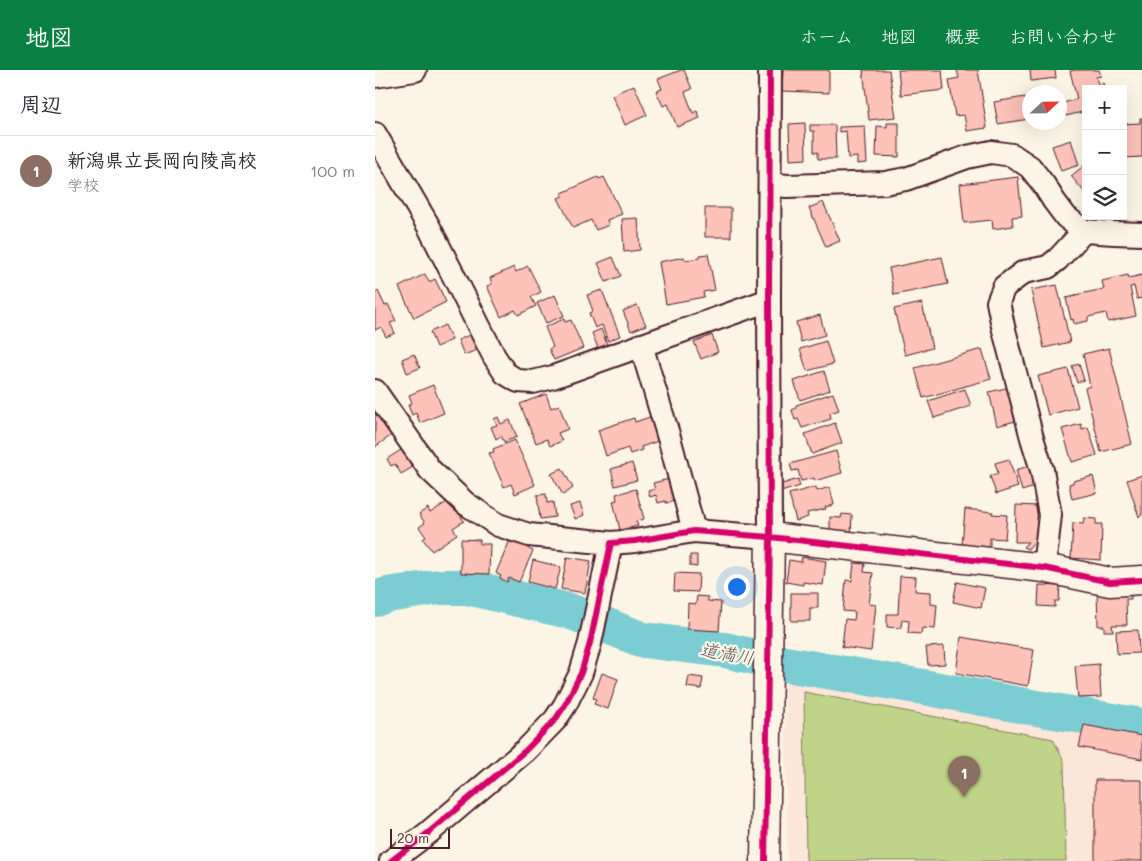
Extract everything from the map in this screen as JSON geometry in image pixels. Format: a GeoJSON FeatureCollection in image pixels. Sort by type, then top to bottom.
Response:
{"type":"FeatureCollection","features":[{"type":"Feature","properties":{"kind":"street"},"geometry":{"type":"LineString","coordinates":[[375,76],[415,70]]}},
{"type":"Feature","properties":{"kind":"street"},"geometry":{"type":"LineString","coordinates":[[765,861],[770,537],[770,70]]}},
{"type":"Feature","properties":{"kind":"street"},"geometry":{"type":"LineString","coordinates":[[375,134],[429,227],[494,356],[505,373],[518,381],[533,382],[553,377],[769,300]]}},
{"type":"Feature","properties":{"kind":"street"},"geometry":{"type":"LineString","coordinates":[[770,184],[787,186],[885,183],[906,179],[967,157],[991,152],[1012,155],[1031,167],[1066,217],[1084,231],[1142,234]]}},
{"type":"Feature","properties":{"kind":"street"},"geometry":{"type":"LineString","coordinates":[[1044,568],[1049,515],[1042,470],[1032,438],[998,302],[1004,287],[1023,272],[1048,266],[1058,259],[1084,231]]}},
{"type":"Feature","properties":{"kind":"street"},"geometry":{"type":"LineString","coordinates":[[641,345],[694,531]]}},
{"type":"Feature","properties":{"kind":"street"},"geometry":{"type":"LineString","coordinates":[[375,391],[430,470],[465,503],[498,526],[529,535],[611,543],[694,531],[770,537],[1044,568],[1110,582],[1142,580]]}},
{"type":"Feature","properties":{"kind":"street"},"geometry":{"type":"LineString","coordinates":[[391,861],[428,833],[526,750],[555,720],[581,673],[590,643],[611,543]]}},
{"type":"Feature","properties":{"kind":"shaded area"},"geometry":{"type":"Polygon","coordinates":[[[785,673],[1142,733],[1142,861],[787,861],[785,673]]]}},
{"type":"Feature","properties":{"kind":"green space"},"geometry":{"type":"Polygon","coordinates":[[[804,692],[1053,739],[1064,761],[1066,861],[806,861],[804,692]]]}},
{"type":"Feature","properties":{"kind":"building"},"geometry":{"type":"Polygon","coordinates":[[[684,70],[692,89],[685,92],[693,113],[697,111],[700,118],[677,127],[668,104],[663,106],[656,91],[662,89],[658,79],[684,70]]]}},
{"type":"Feature","properties":{"kind":"building"},"geometry":{"type":"Polygon","coordinates":[[[783,70],[829,70],[829,93],[782,91],[783,70]]]}},
{"type":"Feature","properties":{"kind":"building"},"geometry":{"type":"Polygon","coordinates":[[[863,70],[889,70],[896,117],[869,120],[863,70]]]}},
{"type":"Feature","properties":{"kind":"building"},"geometry":{"type":"Polygon","coordinates":[[[898,70],[942,70],[944,90],[901,95],[898,70]]]}},
{"type":"Feature","properties":{"kind":"building"},"geometry":{"type":"Polygon","coordinates":[[[957,70],[978,70],[987,128],[967,131],[964,115],[955,116],[949,80],[959,78],[957,70]]]}},
{"type":"Feature","properties":{"kind":"building"},"geometry":{"type":"Polygon","coordinates":[[[1030,70],[1055,70],[1056,78],[1031,81],[1030,70]]]}},
{"type":"Feature","properties":{"kind":"building"},"geometry":{"type":"Polygon","coordinates":[[[1099,70],[1101,76],[1096,77],[1098,84],[1103,83],[1104,85],[1082,85],[1082,112],[1067,116],[1067,102],[1077,99],[1070,71],[1099,70]]]}},
{"type":"Feature","properties":{"kind":"building"},"geometry":{"type":"Polygon","coordinates":[[[634,85],[647,115],[625,125],[612,95],[634,85]]]}},
{"type":"Feature","properties":{"kind":"building"},"geometry":{"type":"Polygon","coordinates":[[[1022,97],[1022,120],[998,124],[994,102],[1022,97]]]}},
{"type":"Feature","properties":{"kind":"building"},"geometry":{"type":"Polygon","coordinates":[[[1140,118],[1142,118],[1142,157],[1127,158],[1127,124],[1140,123],[1140,118]]]}},
{"type":"Feature","properties":{"kind":"building"},"geometry":{"type":"Polygon","coordinates":[[[805,123],[806,159],[790,160],[789,124],[805,123]]]}},
{"type":"Feature","properties":{"kind":"building"},"geometry":{"type":"Polygon","coordinates":[[[887,123],[899,123],[899,157],[876,156],[877,126],[887,127],[887,123]]]}},
{"type":"Feature","properties":{"kind":"building"},"geometry":{"type":"Polygon","coordinates":[[[810,125],[835,125],[836,159],[818,159],[818,152],[814,152],[814,131],[810,131],[810,125]]]}},
{"type":"Feature","properties":{"kind":"building"},"geometry":{"type":"Polygon","coordinates":[[[865,126],[867,163],[857,164],[857,157],[848,158],[846,131],[839,132],[839,127],[865,126]]]}},
{"type":"Feature","properties":{"kind":"building"},"geometry":{"type":"Polygon","coordinates":[[[1071,140],[1079,165],[1061,171],[1052,146],[1071,140]]]}},
{"type":"Feature","properties":{"kind":"building"},"geometry":{"type":"Polygon","coordinates":[[[1082,167],[1082,189],[1071,176],[1082,167]]]}},
{"type":"Feature","properties":{"kind":"building"},"geometry":{"type":"Polygon","coordinates":[[[598,177],[599,179],[604,177],[622,214],[607,220],[609,225],[596,230],[591,220],[573,228],[558,198],[563,196],[562,193],[598,177]]]}},
{"type":"Feature","properties":{"kind":"building"},"geometry":{"type":"Polygon","coordinates":[[[1018,177],[1022,216],[1012,217],[1013,226],[993,229],[992,220],[964,223],[960,184],[1018,177]]]}},
{"type":"Feature","properties":{"kind":"building"},"geometry":{"type":"Polygon","coordinates":[[[823,202],[840,241],[826,247],[809,208],[823,202]]]}},
{"type":"Feature","properties":{"kind":"building"},"geometry":{"type":"Polygon","coordinates":[[[705,208],[731,208],[731,237],[705,237],[705,208]]]}},
{"type":"Feature","properties":{"kind":"building"},"geometry":{"type":"Polygon","coordinates":[[[638,218],[640,250],[624,252],[622,219],[638,218]]]}},
{"type":"Feature","properties":{"kind":"building"},"geometry":{"type":"Polygon","coordinates":[[[708,254],[715,290],[703,292],[704,297],[666,304],[659,262],[684,257],[685,260],[700,258],[700,255],[708,254]]]}},
{"type":"Feature","properties":{"kind":"building"},"geometry":{"type":"Polygon","coordinates":[[[613,257],[621,276],[606,282],[598,263],[613,257]]]}},
{"type":"Feature","properties":{"kind":"building"},"geometry":{"type":"Polygon","coordinates":[[[942,257],[948,284],[894,295],[889,268],[942,257]]]}},
{"type":"Feature","properties":{"kind":"building"},"geometry":{"type":"Polygon","coordinates":[[[528,266],[541,292],[531,297],[536,306],[518,315],[515,310],[501,317],[487,286],[492,284],[490,278],[514,267],[516,272],[528,266]]]}},
{"type":"Feature","properties":{"kind":"building"},"geometry":{"type":"Polygon","coordinates":[[[425,274],[429,282],[435,279],[446,302],[414,318],[399,287],[425,274]]]}},
{"type":"Feature","properties":{"kind":"building"},"geometry":{"type":"Polygon","coordinates":[[[1128,275],[1129,278],[1142,275],[1142,298],[1137,299],[1134,286],[1130,287],[1136,316],[1108,322],[1106,313],[1088,317],[1088,321],[1074,324],[1073,319],[1071,320],[1066,298],[1104,289],[1102,281],[1128,275]]]}},
{"type":"Feature","properties":{"kind":"building"},"geometry":{"type":"Polygon","coordinates":[[[1057,285],[1070,342],[1044,348],[1031,290],[1057,285]]]}},
{"type":"Feature","properties":{"kind":"building"},"geometry":{"type":"Polygon","coordinates":[[[602,290],[620,336],[608,341],[602,325],[595,328],[589,313],[593,311],[587,295],[602,290]]]}},
{"type":"Feature","properties":{"kind":"building"},"geometry":{"type":"Polygon","coordinates":[[[378,291],[385,306],[388,304],[396,321],[390,323],[395,333],[386,337],[381,327],[375,330],[375,293],[378,291]]]}},
{"type":"Feature","properties":{"kind":"building"},"geometry":{"type":"Polygon","coordinates":[[[555,295],[564,316],[546,323],[537,303],[555,295]]]}},
{"type":"Feature","properties":{"kind":"building"},"geometry":{"type":"Polygon","coordinates":[[[922,303],[932,348],[905,355],[894,309],[922,303]]]}},
{"type":"Feature","properties":{"kind":"building"},"geometry":{"type":"Polygon","coordinates":[[[637,305],[646,325],[631,331],[623,311],[637,305]]]}},
{"type":"Feature","properties":{"kind":"building"},"geometry":{"type":"Polygon","coordinates":[[[820,315],[825,335],[801,342],[796,322],[820,315]]]}},
{"type":"Feature","properties":{"kind":"building"},"geometry":{"type":"Polygon","coordinates":[[[564,319],[565,322],[571,320],[583,348],[554,360],[549,349],[553,347],[545,327],[564,319]]]}},
{"type":"Feature","properties":{"kind":"building"},"geometry":{"type":"Polygon","coordinates":[[[445,325],[452,340],[436,347],[430,332],[445,325]]]}},
{"type":"Feature","properties":{"kind":"building"},"geometry":{"type":"Polygon","coordinates":[[[601,329],[607,344],[598,348],[592,333],[601,329]]]}},
{"type":"Feature","properties":{"kind":"building"},"geometry":{"type":"Polygon","coordinates":[[[474,333],[480,349],[464,355],[458,340],[474,333]]]}},
{"type":"Feature","properties":{"kind":"building"},"geometry":{"type":"Polygon","coordinates":[[[712,335],[718,352],[701,359],[694,342],[712,335]]]}},
{"type":"Feature","properties":{"kind":"building"},"geometry":{"type":"Polygon","coordinates":[[[826,341],[833,364],[807,371],[800,349],[826,341]]]}},
{"type":"Feature","properties":{"kind":"building"},"geometry":{"type":"Polygon","coordinates":[[[1109,348],[1132,444],[1101,452],[1085,388],[1090,386],[1083,354],[1109,348]]]}},
{"type":"Feature","properties":{"kind":"building"},"geometry":{"type":"Polygon","coordinates":[[[982,349],[991,379],[923,398],[915,368],[982,349]]]}},
{"type":"Feature","properties":{"kind":"building"},"geometry":{"type":"Polygon","coordinates":[[[414,354],[420,368],[407,373],[402,359],[414,354]]]}},
{"type":"Feature","properties":{"kind":"building"},"geometry":{"type":"Polygon","coordinates":[[[1079,364],[1084,380],[1077,383],[1072,366],[1079,364]]]}},
{"type":"Feature","properties":{"kind":"building"},"geometry":{"type":"Polygon","coordinates":[[[1068,369],[1078,407],[1048,415],[1038,376],[1068,369]]]}},
{"type":"Feature","properties":{"kind":"building"},"geometry":{"type":"Polygon","coordinates":[[[824,371],[830,390],[800,400],[794,381],[824,371]]]}},
{"type":"Feature","properties":{"kind":"building"},"geometry":{"type":"Polygon","coordinates":[[[433,385],[444,413],[420,423],[416,413],[412,415],[408,405],[412,403],[409,395],[433,385]]]}},
{"type":"Feature","properties":{"kind":"building"},"geometry":{"type":"Polygon","coordinates":[[[1010,387],[1019,420],[997,426],[989,392],[1010,387]]]}},
{"type":"Feature","properties":{"kind":"building"},"geometry":{"type":"Polygon","coordinates":[[[965,389],[971,406],[934,418],[928,401],[965,389]]]}},
{"type":"Feature","properties":{"kind":"building"},"geometry":{"type":"Polygon","coordinates":[[[833,393],[839,410],[830,413],[831,419],[802,428],[798,419],[795,420],[792,410],[796,408],[796,405],[833,393]]]}},
{"type":"Feature","properties":{"kind":"building"},"geometry":{"type":"Polygon","coordinates":[[[546,394],[551,408],[559,405],[568,429],[558,433],[562,441],[550,446],[547,439],[536,443],[520,404],[546,394]]]}},
{"type":"Feature","properties":{"kind":"building"},"geometry":{"type":"Polygon","coordinates":[[[375,403],[396,432],[375,447],[375,403]]]}},
{"type":"Feature","properties":{"kind":"building"},"geometry":{"type":"Polygon","coordinates":[[[498,417],[501,424],[510,420],[517,437],[504,442],[501,436],[496,439],[491,427],[497,425],[494,419],[498,417]]]}},
{"type":"Feature","properties":{"kind":"building"},"geometry":{"type":"Polygon","coordinates":[[[650,417],[658,441],[641,447],[642,450],[630,454],[628,448],[606,456],[598,430],[634,418],[635,422],[650,417]]]}},
{"type":"Feature","properties":{"kind":"building"},"geometry":{"type":"Polygon","coordinates":[[[835,423],[842,443],[812,454],[805,434],[835,423]]]}},
{"type":"Feature","properties":{"kind":"building"},"geometry":{"type":"Polygon","coordinates":[[[1081,424],[1082,429],[1088,427],[1097,455],[1072,462],[1062,429],[1081,424]]]}},
{"type":"Feature","properties":{"kind":"building"},"geometry":{"type":"Polygon","coordinates":[[[515,440],[535,485],[515,494],[511,484],[504,487],[489,453],[494,452],[493,449],[515,440]]]}},
{"type":"Feature","properties":{"kind":"building"},"geometry":{"type":"Polygon","coordinates":[[[407,446],[418,464],[401,474],[395,464],[391,466],[387,459],[407,446]]]}},
{"type":"Feature","properties":{"kind":"building"},"geometry":{"type":"Polygon","coordinates":[[[836,451],[842,473],[815,481],[814,478],[801,481],[798,470],[792,471],[790,464],[836,451]]]}},
{"type":"Feature","properties":{"kind":"building"},"geometry":{"type":"Polygon","coordinates":[[[1009,459],[1018,487],[996,494],[990,476],[998,473],[995,463],[1009,459]]]}},
{"type":"Feature","properties":{"kind":"building"},"geometry":{"type":"Polygon","coordinates":[[[632,463],[637,480],[615,486],[611,469],[632,463]]]}},
{"type":"Feature","properties":{"kind":"building"},"geometry":{"type":"Polygon","coordinates":[[[1031,465],[1037,486],[1022,491],[1016,470],[1031,465]]]}},
{"type":"Feature","properties":{"kind":"building"},"geometry":{"type":"Polygon","coordinates":[[[562,468],[573,488],[563,495],[551,474],[562,468]]]}},
{"type":"Feature","properties":{"kind":"building"},"geometry":{"type":"Polygon","coordinates":[[[1142,475],[1142,515],[1139,517],[1127,480],[1142,475]]]}},
{"type":"Feature","properties":{"kind":"building"},"geometry":{"type":"Polygon","coordinates":[[[1093,476],[1097,493],[1072,499],[1069,484],[1073,483],[1073,481],[1093,476]]]}},
{"type":"Feature","properties":{"kind":"building"},"geometry":{"type":"Polygon","coordinates":[[[669,479],[675,501],[658,503],[656,495],[650,497],[648,491],[655,489],[653,483],[669,479]]]}},
{"type":"Feature","properties":{"kind":"building"},"geometry":{"type":"Polygon","coordinates":[[[798,479],[800,486],[781,492],[779,485],[798,479]]]}},
{"type":"Feature","properties":{"kind":"building"},"geometry":{"type":"Polygon","coordinates":[[[816,487],[817,491],[830,487],[834,505],[825,507],[826,509],[807,513],[808,517],[796,521],[789,494],[816,487]]]}},
{"type":"Feature","properties":{"kind":"building"},"geometry":{"type":"Polygon","coordinates":[[[636,489],[644,519],[636,521],[638,526],[620,530],[613,501],[617,500],[616,494],[636,489]]]}},
{"type":"Feature","properties":{"kind":"building"},"geometry":{"type":"Polygon","coordinates":[[[546,494],[547,503],[553,502],[555,517],[540,519],[537,495],[546,494]]]}},
{"type":"Feature","properties":{"kind":"building"},"geometry":{"type":"Polygon","coordinates":[[[450,500],[464,521],[453,528],[457,534],[432,551],[423,539],[426,537],[419,527],[425,523],[419,514],[428,508],[430,513],[450,500]]]}},
{"type":"Feature","properties":{"kind":"building"},"geometry":{"type":"Polygon","coordinates":[[[580,503],[584,515],[575,519],[570,506],[580,503]]]}},
{"type":"Feature","properties":{"kind":"building"},"geometry":{"type":"Polygon","coordinates":[[[1016,505],[1038,506],[1038,537],[1028,549],[1023,547],[1028,542],[1015,542],[1016,505]]]}},
{"type":"Feature","properties":{"kind":"building"},"geometry":{"type":"Polygon","coordinates":[[[965,509],[1007,515],[1005,539],[990,538],[990,547],[962,545],[965,509]]]}},
{"type":"Feature","properties":{"kind":"building"},"geometry":{"type":"Polygon","coordinates":[[[842,514],[852,515],[851,534],[830,533],[830,517],[841,518],[842,514]]]}},
{"type":"Feature","properties":{"kind":"building"},"geometry":{"type":"Polygon","coordinates":[[[1084,518],[1096,519],[1096,524],[1102,524],[1101,560],[1071,558],[1073,523],[1083,524],[1084,518]]]}},
{"type":"Feature","properties":{"kind":"building"},"geometry":{"type":"Polygon","coordinates":[[[461,539],[480,540],[480,544],[490,544],[489,574],[461,573],[461,539]]]}},
{"type":"Feature","properties":{"kind":"building"},"geometry":{"type":"Polygon","coordinates":[[[510,540],[517,543],[518,540],[529,544],[527,548],[533,551],[519,582],[509,578],[507,582],[496,573],[510,540]]]}},
{"type":"Feature","properties":{"kind":"building"},"geometry":{"type":"Polygon","coordinates":[[[690,555],[697,555],[697,567],[690,566],[690,555]]]}},
{"type":"Feature","properties":{"kind":"building"},"geometry":{"type":"Polygon","coordinates":[[[567,557],[591,561],[585,593],[561,589],[567,557]]]}},
{"type":"Feature","properties":{"kind":"building"},"geometry":{"type":"Polygon","coordinates":[[[802,557],[826,561],[823,585],[803,582],[803,585],[786,582],[789,560],[801,562],[802,557]]]}},
{"type":"Feature","properties":{"kind":"building"},"geometry":{"type":"Polygon","coordinates":[[[533,560],[561,567],[555,589],[528,582],[533,560]]]}},
{"type":"Feature","properties":{"kind":"building"},"geometry":{"type":"Polygon","coordinates":[[[854,563],[865,564],[864,572],[873,573],[869,604],[876,605],[871,651],[842,647],[845,619],[854,620],[855,612],[843,611],[846,580],[852,581],[854,563]]]}},
{"type":"Feature","properties":{"kind":"building"},"geometry":{"type":"Polygon","coordinates":[[[675,573],[699,574],[698,592],[674,591],[675,573]]]}},
{"type":"Feature","properties":{"kind":"building"},"geometry":{"type":"Polygon","coordinates":[[[900,576],[916,577],[915,591],[931,592],[931,604],[937,605],[935,629],[922,628],[921,634],[908,633],[909,621],[902,620],[901,628],[887,627],[887,614],[898,614],[900,576]]]}},
{"type":"Feature","properties":{"kind":"building"},"geometry":{"type":"Polygon","coordinates":[[[957,582],[985,588],[981,608],[953,602],[957,582]]]}},
{"type":"Feature","properties":{"kind":"building"},"geometry":{"type":"Polygon","coordinates":[[[1039,585],[1060,586],[1059,601],[1055,601],[1055,607],[1038,606],[1039,585]]]}},
{"type":"Feature","properties":{"kind":"building"},"geometry":{"type":"Polygon","coordinates":[[[1131,590],[1131,599],[1126,599],[1127,625],[1112,625],[1113,631],[1104,631],[1104,626],[1098,626],[1097,591],[1131,590]]]}},
{"type":"Feature","properties":{"kind":"building"},"geometry":{"type":"Polygon","coordinates":[[[791,593],[818,593],[818,608],[810,608],[810,621],[791,621],[791,593]]]}},
{"type":"Feature","properties":{"kind":"building"},"geometry":{"type":"Polygon","coordinates":[[[697,596],[708,597],[708,601],[721,602],[719,631],[687,629],[688,603],[696,604],[697,596]]]}},
{"type":"Feature","properties":{"kind":"building"},"geometry":{"type":"Polygon","coordinates":[[[1138,630],[1139,653],[1117,654],[1116,631],[1138,630]]]}},
{"type":"Feature","properties":{"kind":"building"},"geometry":{"type":"Polygon","coordinates":[[[961,637],[1034,650],[1028,686],[956,673],[961,637]]]}},
{"type":"Feature","properties":{"kind":"building"},"geometry":{"type":"Polygon","coordinates":[[[944,646],[945,664],[928,665],[926,647],[944,646]]]}},
{"type":"Feature","properties":{"kind":"building"},"geometry":{"type":"Polygon","coordinates":[[[1099,664],[1101,697],[1078,698],[1075,666],[1099,664]]]}},
{"type":"Feature","properties":{"kind":"building"},"geometry":{"type":"Polygon","coordinates":[[[602,673],[618,679],[608,709],[594,704],[596,699],[593,698],[602,673]]]}},
{"type":"Feature","properties":{"kind":"building"},"geometry":{"type":"Polygon","coordinates":[[[689,676],[703,678],[701,689],[687,687],[689,676]]]}},
{"type":"Feature","properties":{"kind":"building"},"geometry":{"type":"Polygon","coordinates":[[[1084,725],[1142,736],[1142,759],[1079,747],[1084,725]]]}},
{"type":"Feature","properties":{"kind":"building"},"geometry":{"type":"Polygon","coordinates":[[[1095,780],[1142,780],[1142,861],[1095,861],[1095,780]]]}},
{"type":"Feature","properties":{"kind":"waterway","name":"道満川"},"geometry":{"type":"LineString","coordinates":[[375,599],[387,595],[439,587],[467,587],[569,611],[643,640],[725,650],[785,664],[1142,726]]}},
{"type":"Feature","properties":{"kind":"cycle path"},"geometry":{"type":"LineString","coordinates":[[765,861],[770,537],[770,70]]}},
{"type":"Feature","properties":{"kind":"cycle path"},"geometry":{"type":"LineString","coordinates":[[391,861],[428,833],[526,750],[555,720],[581,673],[590,643],[611,543],[694,531],[770,537],[1044,568],[1110,582],[1142,580]]}},
{"type":"Feature","properties":{"kind":"place","name":"新潟県立長岡向陵高校"},"geometry":{"type":"Point","coordinates":[964,797]}}]}
